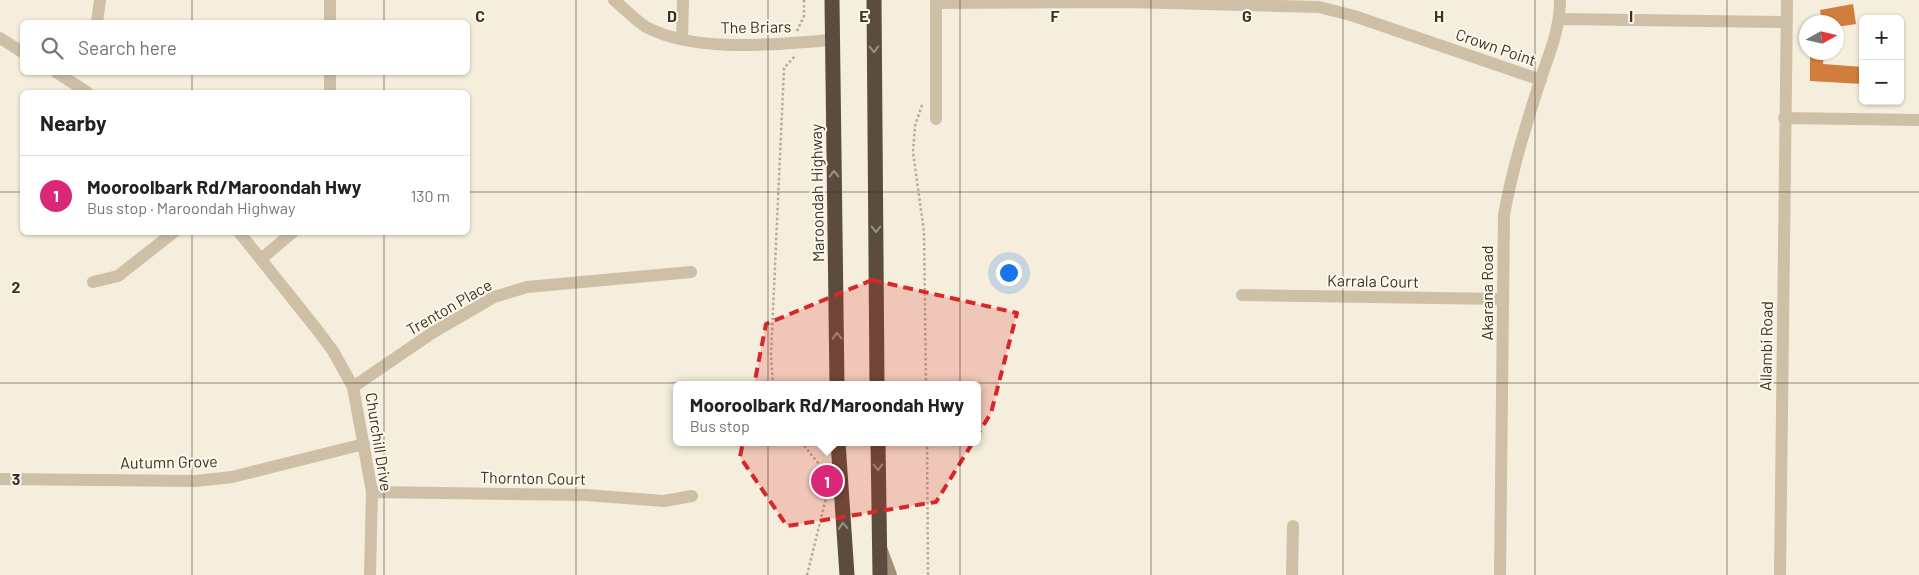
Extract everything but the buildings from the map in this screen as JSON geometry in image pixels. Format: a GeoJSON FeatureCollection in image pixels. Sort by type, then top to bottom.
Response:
{"type":"FeatureCollection","features":[{"type":"Feature","properties":{"kind":"highway","name":"Maroondah Highway"},"geometry":{"type":"LineString","coordinates":[[832,0],[837,381]]}},
{"type":"Feature","properties":{"kind":"highway"},"geometry":{"type":"LineString","coordinates":[[874,0],[877,381]]}},
{"type":"Feature","properties":{"kind":"highway"},"geometry":{"type":"LineString","coordinates":[[838,446],[847,575]]}},
{"type":"Feature","properties":{"kind":"highway"},"geometry":{"type":"LineString","coordinates":[[878,446],[880,575]]}},
{"type":"Feature","properties":{"kind":"main road"},"geometry":{"type":"LineString","coordinates":[[880,544],[891,575]]}},
{"type":"Feature","properties":{"kind":"street"},"geometry":{"type":"LineString","coordinates":[[97,20],[100,0]]}},
{"type":"Feature","properties":{"kind":"street"},"geometry":{"type":"LineString","coordinates":[[330,0],[330,20]]}},
{"type":"Feature","properties":{"kind":"street","name":"The Briars"},"geometry":{"type":"LineString","coordinates":[[614,0],[646,27],[704,44],[832,40]]}},
{"type":"Feature","properties":{"kind":"street"},"geometry":{"type":"LineString","coordinates":[[682,39],[683,0]]}},
{"type":"Feature","properties":{"kind":"street","name":"Akarana Road"},"geometry":{"type":"LineString","coordinates":[[1500,575],[1504,215],[1509,184],[1541,80],[1553,50],[1560,19],[1560,0]]}},
{"type":"Feature","properties":{"kind":"street","name":"Allambi Road"},"geometry":{"type":"LineString","coordinates":[[1780,575],[1784,118],[1787,0]]}},
{"type":"Feature","properties":{"kind":"street"},"geometry":{"type":"LineString","coordinates":[[936,1],[936,119]]}},
{"type":"Feature","properties":{"kind":"street","name":"Crown Point"},"geometry":{"type":"LineString","coordinates":[[936,1],[1127,2],[1318,7],[1354,16],[1541,80]]}},
{"type":"Feature","properties":{"kind":"street"},"geometry":{"type":"LineString","coordinates":[[1560,19],[1787,22]]}},
{"type":"Feature","properties":{"kind":"street"},"geometry":{"type":"LineString","coordinates":[[1,39],[20,51]]}},
{"type":"Feature","properties":{"kind":"street"},"geometry":{"type":"LineString","coordinates":[[330,75],[330,90]]}},
{"type":"Feature","properties":{"kind":"street"},"geometry":{"type":"LineString","coordinates":[[70,76],[85,90]]}},
{"type":"Feature","properties":{"kind":"street"},"geometry":{"type":"LineString","coordinates":[[1784,118],[1919,120]]}},
{"type":"Feature","properties":{"kind":"street"},"geometry":{"type":"LineString","coordinates":[[93,282],[118,276],[170,235]]}},
{"type":"Feature","properties":{"kind":"street","name":"Churchill Drive"},"geometry":{"type":"LineString","coordinates":[[241,235],[333,351],[353,387],[372,492],[370,575]]}},
{"type":"Feature","properties":{"kind":"street"},"geometry":{"type":"LineString","coordinates":[[261,259],[289,235]]}},
{"type":"Feature","properties":{"kind":"street","name":"Trenton Place"},"geometry":{"type":"LineString","coordinates":[[353,387],[432,333],[494,296],[527,287],[691,272]]}},
{"type":"Feature","properties":{"kind":"street","name":"Karrala Court"},"geometry":{"type":"LineString","coordinates":[[1242,295],[1502,299]]}},
{"type":"Feature","properties":{"kind":"street","name":"Autumn Grove"},"geometry":{"type":"LineString","coordinates":[[0,479],[196,480],[232,476],[364,444]]}},
{"type":"Feature","properties":{"kind":"street","name":"Thornton Court"},"geometry":{"type":"LineString","coordinates":[[372,492],[586,495],[664,501],[692,496]]}},
{"type":"Feature","properties":{"kind":"street"},"geometry":{"type":"LineString","coordinates":[[1292,526],[1292,575]]}},
{"type":"Feature","properties":{"kind":"path"},"geometry":{"type":"LineString","coordinates":[[773,381],[771,354],[784,68],[796,54],[797,33],[804,16],[804,0]]}},
{"type":"Feature","properties":{"kind":"path"},"geometry":{"type":"LineString","coordinates":[[926,381],[924,232],[913,152],[915,126],[920,107],[927,100],[936,99]]}},
{"type":"Feature","properties":{"kind":"path"},"geometry":{"type":"LineString","coordinates":[[804,446],[819,464],[827,481]]}},
{"type":"Feature","properties":{"kind":"path"},"geometry":{"type":"LineString","coordinates":[[927,446],[928,575]]}},
{"type":"Feature","properties":{"kind":"path"},"geometry":{"type":"LineString","coordinates":[[807,575],[827,486]]}},
{"type":"Feature","properties":{"kind":"highlighted area"},"geometry":{"type":"Polygon","coordinates":[[[872,280],[1017,313],[991,413],[936,502],[787,526],[740,457],[766,324],[872,280]]]}},
{"type":"Feature","properties":{"kind":"place","name":"Mooroolbark Rd/Maroondah Hwy"},"geometry":{"type":"Point","coordinates":[827,481]}}]}
